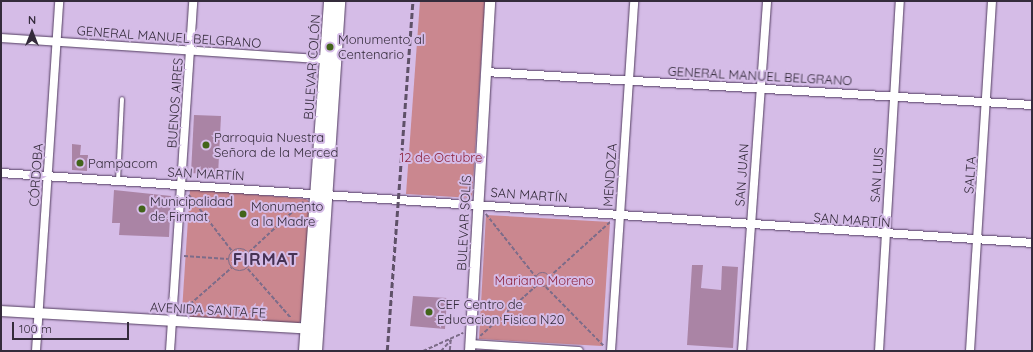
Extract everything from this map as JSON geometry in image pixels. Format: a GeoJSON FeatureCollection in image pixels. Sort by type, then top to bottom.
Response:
{"type":"FeatureCollection","features":[{"type":"Feature","properties":{"kind":"main road","name":"BULEVAR COLÓN"},"geometry":{"type":"LineString","coordinates":[[330,1],[331,60]]}},
{"type":"Feature","properties":{"kind":"main road","name":"BULEVAR COLÓN"},"geometry":{"type":"LineString","coordinates":[[305,351],[312,329],[331,60],[339,1]]}},
{"type":"Feature","properties":{"kind":"main road","name":"BULEVAR COLÓN"},"geometry":{"type":"LineString","coordinates":[[312,329],[316,351]]}},
{"type":"Feature","properties":{"kind":"street","name":"CÓRDOBA"},"geometry":{"type":"LineString","coordinates":[[36,351],[59,1]]}},
{"type":"Feature","properties":{"kind":"street","name":"BUENOS AIRES"},"geometry":{"type":"LineString","coordinates":[[170,351],[193,1]]}},
{"type":"Feature","properties":{"kind":"street","name":"BULEVAR SOLÍS"},"geometry":{"type":"LineString","coordinates":[[470,348],[490,1]]}},
{"type":"Feature","properties":{"kind":"street","name":"MENDOZA"},"geometry":{"type":"LineString","coordinates":[[610,351],[634,1]]}},
{"type":"Feature","properties":{"kind":"street","name":"SAN JUAN"},"geometry":{"type":"LineString","coordinates":[[742,351],[767,1]]}},
{"type":"Feature","properties":{"kind":"street","name":"SAN LUIS"},"geometry":{"type":"LineString","coordinates":[[879,351],[884,234],[900,1]]}},
{"type":"Feature","properties":{"kind":"street","name":"SALTA"},"geometry":{"type":"LineString","coordinates":[[970,351],[987,102],[992,1]]}},
{"type":"Feature","properties":{"kind":"street","name":"GENERAL MANUEL BELGRANO"},"geometry":{"type":"LineString","coordinates":[[1,38],[331,60]]}},
{"type":"Feature","properties":{"kind":"street","name":"GENERAL MANUEL BELGRANO"},"geometry":{"type":"LineString","coordinates":[[486,72],[1032,105]]}},
{"type":"Feature","properties":{"kind":"street","name":"SAN MARTÍN"},"geometry":{"type":"LineString","coordinates":[[1,173],[620,213],[750,225],[1032,244]]}},
{"type":"Feature","properties":{"kind":"street","name":"AVENIDA SANTA FE"},"geometry":{"type":"LineString","coordinates":[[1,311],[312,329]]}},
{"type":"Feature","properties":{"kind":"street"},"geometry":{"type":"LineString","coordinates":[[470,348],[579,351]]}},
{"type":"Feature","properties":{"kind":"lane"},"geometry":{"type":"LineString","coordinates":[[118,181],[122,99]]}},
{"type":"Feature","properties":{"kind":"path"},"geometry":{"type":"LineString","coordinates":[[181,185],[232,251]]}},
{"type":"Feature","properties":{"kind":"path"},"geometry":{"type":"LineString","coordinates":[[249,252],[322,193]]}},
{"type":"Feature","properties":{"kind":"path"},"geometry":{"type":"LineString","coordinates":[[478,204],[536,277],[537,285]]}},
{"type":"Feature","properties":{"kind":"path"},"geometry":{"type":"LineString","coordinates":[[546,287],[549,277],[620,213]]}},
{"type":"Feature","properties":{"kind":"path"},"geometry":{"type":"LineString","coordinates":[[240,248],[249,252],[252,261],[248,269],[240,272],[231,268],[228,259],[232,251],[240,248]]}},
{"type":"Feature","properties":{"kind":"path"},"geometry":{"type":"LineString","coordinates":[[177,255],[228,259]]}},
{"type":"Feature","properties":{"kind":"path"},"geometry":{"type":"LineString","coordinates":[[172,321],[231,268]]}},
{"type":"Feature","properties":{"kind":"path"},"geometry":{"type":"LineString","coordinates":[[248,269],[292,319]]}},
{"type":"Feature","properties":{"kind":"path"},"geometry":{"type":"LineString","coordinates":[[536,277],[540,273],[549,277]]}},
{"type":"Feature","properties":{"kind":"path"},"geometry":{"type":"LineString","coordinates":[[537,285],[546,287],[610,351]]}},
{"type":"Feature","properties":{"kind":"path"},"geometry":{"type":"LineString","coordinates":[[470,348],[537,285]]}},
{"type":"Feature","properties":{"kind":"path"},"geometry":{"type":"LineString","coordinates":[[423,351],[451,340],[471,328]]}},
{"type":"Feature","properties":{"kind":"path"},"geometry":{"type":"LineString","coordinates":[[441,351],[451,340]]}},
{"type":"Feature","properties":{"kind":"path"},"geometry":{"type":"LineString","coordinates":[[450,351],[451,340]]}},
{"type":"Feature","properties":{"kind":"green space","name":"12 de Octubre"},"geometry":{"type":"Polygon","coordinates":[[[420,1],[485,1],[472,198],[406,194],[420,1]]]}},
{"type":"Feature","properties":{"kind":"green space"},"geometry":{"type":"Polygon","coordinates":[[[190,189],[306,199],[310,202],[302,319],[297,325],[188,317],[182,311],[190,189]]]}},
{"type":"Feature","properties":{"kind":"green space","name":"Mariano Moreno"},"geometry":{"type":"Polygon","coordinates":[[[486,215],[610,222],[602,346],[479,339],[486,215]]]}},
{"type":"Feature","properties":{"kind":"building","name":"Parroquia Nuestra Señora de la Merced"},"geometry":{"type":"Polygon","coordinates":[[[194,115],[221,116],[218,175],[191,173],[194,115]]]}},
{"type":"Feature","properties":{"kind":"building","name":"Pampacom"},"geometry":{"type":"Polygon","coordinates":[[[72,144],[81,145],[80,155],[88,155],[87,171],[72,170],[72,144]]]}},
{"type":"Feature","properties":{"kind":"building","name":"Municipalidad de Firmat"},"geometry":{"type":"Polygon","coordinates":[[[114,190],[171,196],[169,237],[119,235],[120,223],[112,223],[114,190]]]}},
{"type":"Feature","properties":{"kind":"building"},"geometry":{"type":"Polygon","coordinates":[[[692,265],[703,265],[701,288],[721,290],[722,266],[738,267],[733,348],[687,345],[692,265]]]}},
{"type":"Feature","properties":{"kind":"building","name":"CEF Centro de Educacion Fisica N20"},"geometry":{"type":"Polygon","coordinates":[[[413,296],[447,298],[445,329],[410,326],[413,296]]]}},
{"type":"Feature","properties":{"kind":"railway"},"geometry":{"type":"LineString","coordinates":[[387,351],[413,1]]}},
{"type":"Feature","properties":{"kind":"place","name":"Monumento al Centenario"},"geometry":{"type":"Point","coordinates":[330,47]}},
{"type":"Feature","properties":{"kind":"place","name":"Parroquia Nuestra Señora de la Merced"},"geometry":{"type":"Point","coordinates":[206,145]}},
{"type":"Feature","properties":{"kind":"place","name":"Pampacom"},"geometry":{"type":"Point","coordinates":[80,163]}},
{"type":"Feature","properties":{"kind":"place","name":"Municipalidad de Firmat"},"geometry":{"type":"Point","coordinates":[142,209]}},
{"type":"Feature","properties":{"kind":"place","name":"Monumento a la Madre"},"geometry":{"type":"Point","coordinates":[243,214]}},
{"type":"Feature","properties":{"kind":"place","name":"CEF Centro de Educacion Fisica N20"},"geometry":{"type":"Point","coordinates":[429,312]}},
{"type":"Feature","properties":{"kind":"district","name":"FIRMAT"},"geometry":{"type":"Point","coordinates":[266,259]}}]}
